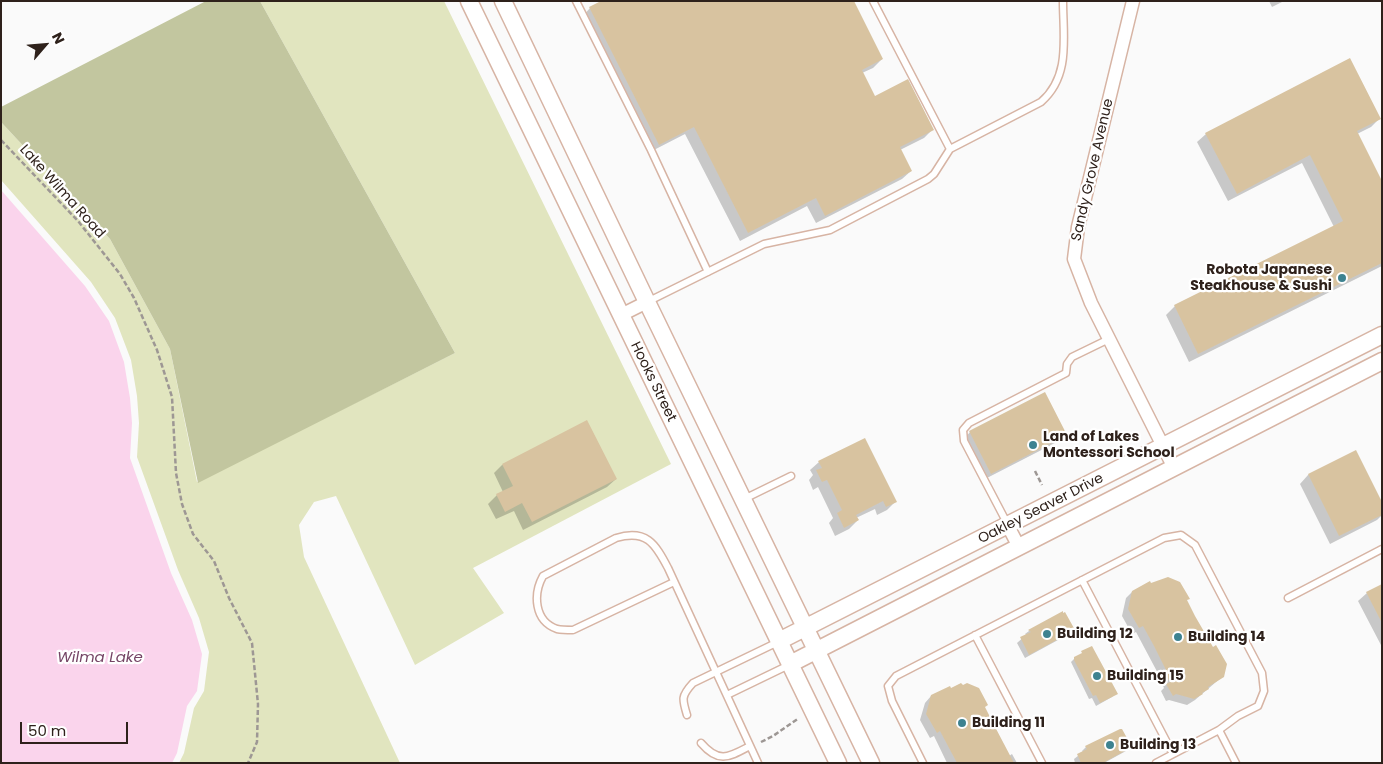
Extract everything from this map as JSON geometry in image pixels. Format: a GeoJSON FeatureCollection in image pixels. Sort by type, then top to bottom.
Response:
{"type":"FeatureCollection","features":[{"type":"Feature","properties":{"kind":"street","name":"Hooks Street"},"geometry":{"type":"LineString","coordinates":[[470,1],[838,763]]}},
{"type":"Feature","properties":{"kind":"street"},"geometry":{"type":"LineString","coordinates":[[503,1],[870,763]]}},
{"type":"Feature","properties":{"kind":"street","name":"Sandy Grove Avenue"},"geometry":{"type":"LineString","coordinates":[[1133,1],[1078,227],[1074,259],[1091,303],[1174,468]]}},
{"type":"Feature","properties":{"kind":"street"},"geometry":{"type":"LineString","coordinates":[[621,315],[647,302]]}},
{"type":"Feature","properties":{"kind":"street","name":"Oakley Seaver Drive"},"geometry":{"type":"LineString","coordinates":[[779,641],[806,629],[1382,335]]}},
{"type":"Feature","properties":{"kind":"street","name":"Oakley Seaver Drive"},"geometry":{"type":"LineString","coordinates":[[790,664],[1382,361]]}},
{"type":"Feature","properties":{"kind":"street"},"geometry":{"type":"LineString","coordinates":[[1008,526],[1019,547]]}},
{"type":"Feature","properties":{"kind":"lane"},"geometry":{"type":"LineString","coordinates":[[576,1],[651,150],[708,272]]}},
{"type":"Feature","properties":{"kind":"lane"},"geometry":{"type":"LineString","coordinates":[[873,1],[950,149]]}},
{"type":"Feature","properties":{"kind":"lane"},"geometry":{"type":"LineString","coordinates":[[647,302],[764,244],[830,230],[928,179],[934,174],[950,149],[1041,102],[1049,95],[1060,77],[1062,66],[1063,1]]}},
{"type":"Feature","properties":{"kind":"lane"},"geometry":{"type":"LineString","coordinates":[[1008,526],[964,441],[962,436],[965,426],[1066,373],[1067,364],[1072,357],[1109,339]]}},
{"type":"Feature","properties":{"kind":"lane"},"geometry":{"type":"LineString","coordinates":[[743,500],[791,476]]}},
{"type":"Feature","properties":{"kind":"lane"},"geometry":{"type":"LineString","coordinates":[[674,582],[573,630],[558,629],[543,620],[536,596],[538,585],[543,576],[616,538],[637,534],[650,541],[660,552],[716,671],[758,763]]}},
{"type":"Feature","properties":{"kind":"lane"},"geometry":{"type":"LineString","coordinates":[[923,763],[892,701],[888,686],[896,676],[1164,538],[1180,535],[1195,545],[1262,673],[1264,691],[1258,706],[1238,716],[1219,730],[1156,763]]}},
{"type":"Feature","properties":{"kind":"lane"},"geometry":{"type":"LineString","coordinates":[[1288,598],[1382,549]]}},
{"type":"Feature","properties":{"kind":"lane"},"geometry":{"type":"LineString","coordinates":[[1082,580],[1173,754]]}},
{"type":"Feature","properties":{"kind":"lane"},"geometry":{"type":"LineString","coordinates":[[975,635],[1042,763]]}},
{"type":"Feature","properties":{"kind":"lane"},"geometry":{"type":"LineString","coordinates":[[687,714],[683,700],[685,692],[693,683],[779,641]]}},
{"type":"Feature","properties":{"kind":"lane"},"geometry":{"type":"LineString","coordinates":[[727,695],[790,664]]}},
{"type":"Feature","properties":{"kind":"lane"},"geometry":{"type":"LineString","coordinates":[[1219,730],[1236,763]]}},
{"type":"Feature","properties":{"kind":"lane"},"geometry":{"type":"LineString","coordinates":[[701,743],[710,755],[720,757],[731,756],[750,746]]}},
{"type":"Feature","properties":{"kind":"path","name":"Lake Wilma Road"},"geometry":{"type":"LineString","coordinates":[[1,140],[78,221],[120,274],[134,298],[155,344],[172,397],[176,473],[182,504],[193,534],[214,561],[229,598],[252,643],[258,704],[257,742],[248,763]]}},
{"type":"Feature","properties":{"kind":"path"},"geometry":{"type":"LineString","coordinates":[[1035,471],[1042,485]]}},
{"type":"Feature","properties":{"kind":"path"},"geometry":{"type":"LineString","coordinates":[[761,742],[799,718]]}},
{"type":"Feature","properties":{"kind":"green space"},"geometry":{"type":"Polygon","coordinates":[[[206,1],[260,1],[455,353],[198,483],[170,349],[110,239],[1,122],[1,107],[206,1]]]}},
{"type":"Feature","properties":{"kind":"green space"},"geometry":{"type":"Polygon","coordinates":[[[260,1],[444,1],[671,464],[473,568],[504,613],[415,665],[336,496],[314,502],[299,525],[304,557],[400,763],[179,763],[184,753],[194,708],[204,691],[209,652],[199,618],[178,570],[137,457],[139,423],[131,360],[115,318],[91,282],[1,180],[1,122],[110,239],[170,349],[197,482],[455,353],[260,1]]]}},
{"type":"Feature","properties":{"kind":"water","name":"Wilma Lake"},"geometry":{"type":"Polygon","coordinates":[[[1,190],[85,286],[109,321],[124,362],[132,423],[130,458],[171,573],[192,620],[202,654],[197,691],[187,706],[177,753],[172,763],[1,763],[1,190]]]}},
{"type":"Feature","properties":{"kind":"building"},"geometry":{"type":"Polygon","coordinates":[[[601,1],[854,1],[883,59],[862,70],[875,96],[908,79],[934,130],[900,147],[912,171],[825,216],[816,198],[748,233],[694,127],[659,145],[589,7],[601,1]]]}},
{"type":"Feature","properties":{"kind":"building"},"geometry":{"type":"Polygon","coordinates":[[[1350,58],[1381,119],[1357,131],[1382,181],[1382,263],[1198,354],[1174,305],[1343,221],[1310,155],[1237,194],[1205,133],[1350,58]]]}},
{"type":"Feature","properties":{"kind":"building"},"geometry":{"type":"Polygon","coordinates":[[[1045,392],[1067,435],[991,474],[969,431],[1045,392]]]}},
{"type":"Feature","properties":{"kind":"building"},"geometry":{"type":"Polygon","coordinates":[[[587,420],[617,479],[532,522],[522,503],[505,512],[496,494],[513,486],[502,464],[587,420]]]}},
{"type":"Feature","properties":{"kind":"building"},"geometry":{"type":"Polygon","coordinates":[[[865,438],[897,502],[886,507],[883,501],[856,515],[859,520],[844,528],[837,513],[842,510],[827,480],[822,482],[816,470],[822,468],[818,461],[865,438]]]}},
{"type":"Feature","properties":{"kind":"building"},"geometry":{"type":"Polygon","coordinates":[[[1356,450],[1382,502],[1382,515],[1339,536],[1308,474],[1356,450]]]}},
{"type":"Feature","properties":{"kind":"building","name":"Building 14"},"geometry":{"type":"Polygon","coordinates":[[[1168,577],[1180,582],[1190,599],[1187,600],[1195,616],[1213,647],[1216,645],[1227,664],[1224,677],[1194,699],[1176,694],[1173,696],[1166,684],[1170,682],[1165,673],[1167,672],[1154,646],[1143,626],[1139,628],[1128,609],[1132,591],[1150,581],[1151,583],[1168,577]]]}},
{"type":"Feature","properties":{"kind":"building"},"geometry":{"type":"Polygon","coordinates":[[[1382,584],[1382,623],[1366,592],[1382,584]]]}},
{"type":"Feature","properties":{"kind":"building","name":"Building 12"},"geometry":{"type":"Polygon","coordinates":[[[1063,611],[1075,630],[1029,655],[1020,637],[1031,632],[1028,630],[1063,611]]]}},
{"type":"Feature","properties":{"kind":"building","name":"Building 15"},"geometry":{"type":"Polygon","coordinates":[[[1092,646],[1118,694],[1100,703],[1096,695],[1093,696],[1074,660],[1074,657],[1082,653],[1081,651],[1092,646]]]}},
{"type":"Feature","properties":{"kind":"building","name":"Building 11"},"geometry":{"type":"Polygon","coordinates":[[[961,683],[963,685],[967,683],[979,688],[988,705],[985,707],[1014,763],[957,763],[940,731],[937,733],[926,714],[931,695],[961,683]]]}},
{"type":"Feature","properties":{"kind":"building","name":"Building 13"},"geometry":{"type":"Polygon","coordinates":[[[1122,729],[1132,747],[1103,763],[1081,763],[1077,754],[1087,749],[1085,746],[1122,729]]]}},
{"type":"Feature","properties":{"kind":"place","name":"Robota Japanese Steakhouse & Sushi"},"geometry":{"type":"Point","coordinates":[1342,278]}},
{"type":"Feature","properties":{"kind":"place","name":"Land of Lakes Montessori School"},"geometry":{"type":"Point","coordinates":[1033,445]}},
{"type":"Feature","properties":{"kind":"place","name":"Building 12"},"geometry":{"type":"Point","coordinates":[1047,634]}},
{"type":"Feature","properties":{"kind":"place","name":"Building 14"},"geometry":{"type":"Point","coordinates":[1178,637]}},
{"type":"Feature","properties":{"kind":"place","name":"Building 15"},"geometry":{"type":"Point","coordinates":[1097,676]}},
{"type":"Feature","properties":{"kind":"place","name":"Building 11"},"geometry":{"type":"Point","coordinates":[962,723]}},
{"type":"Feature","properties":{"kind":"place","name":"Building 13"},"geometry":{"type":"Point","coordinates":[1110,745]}}]}
